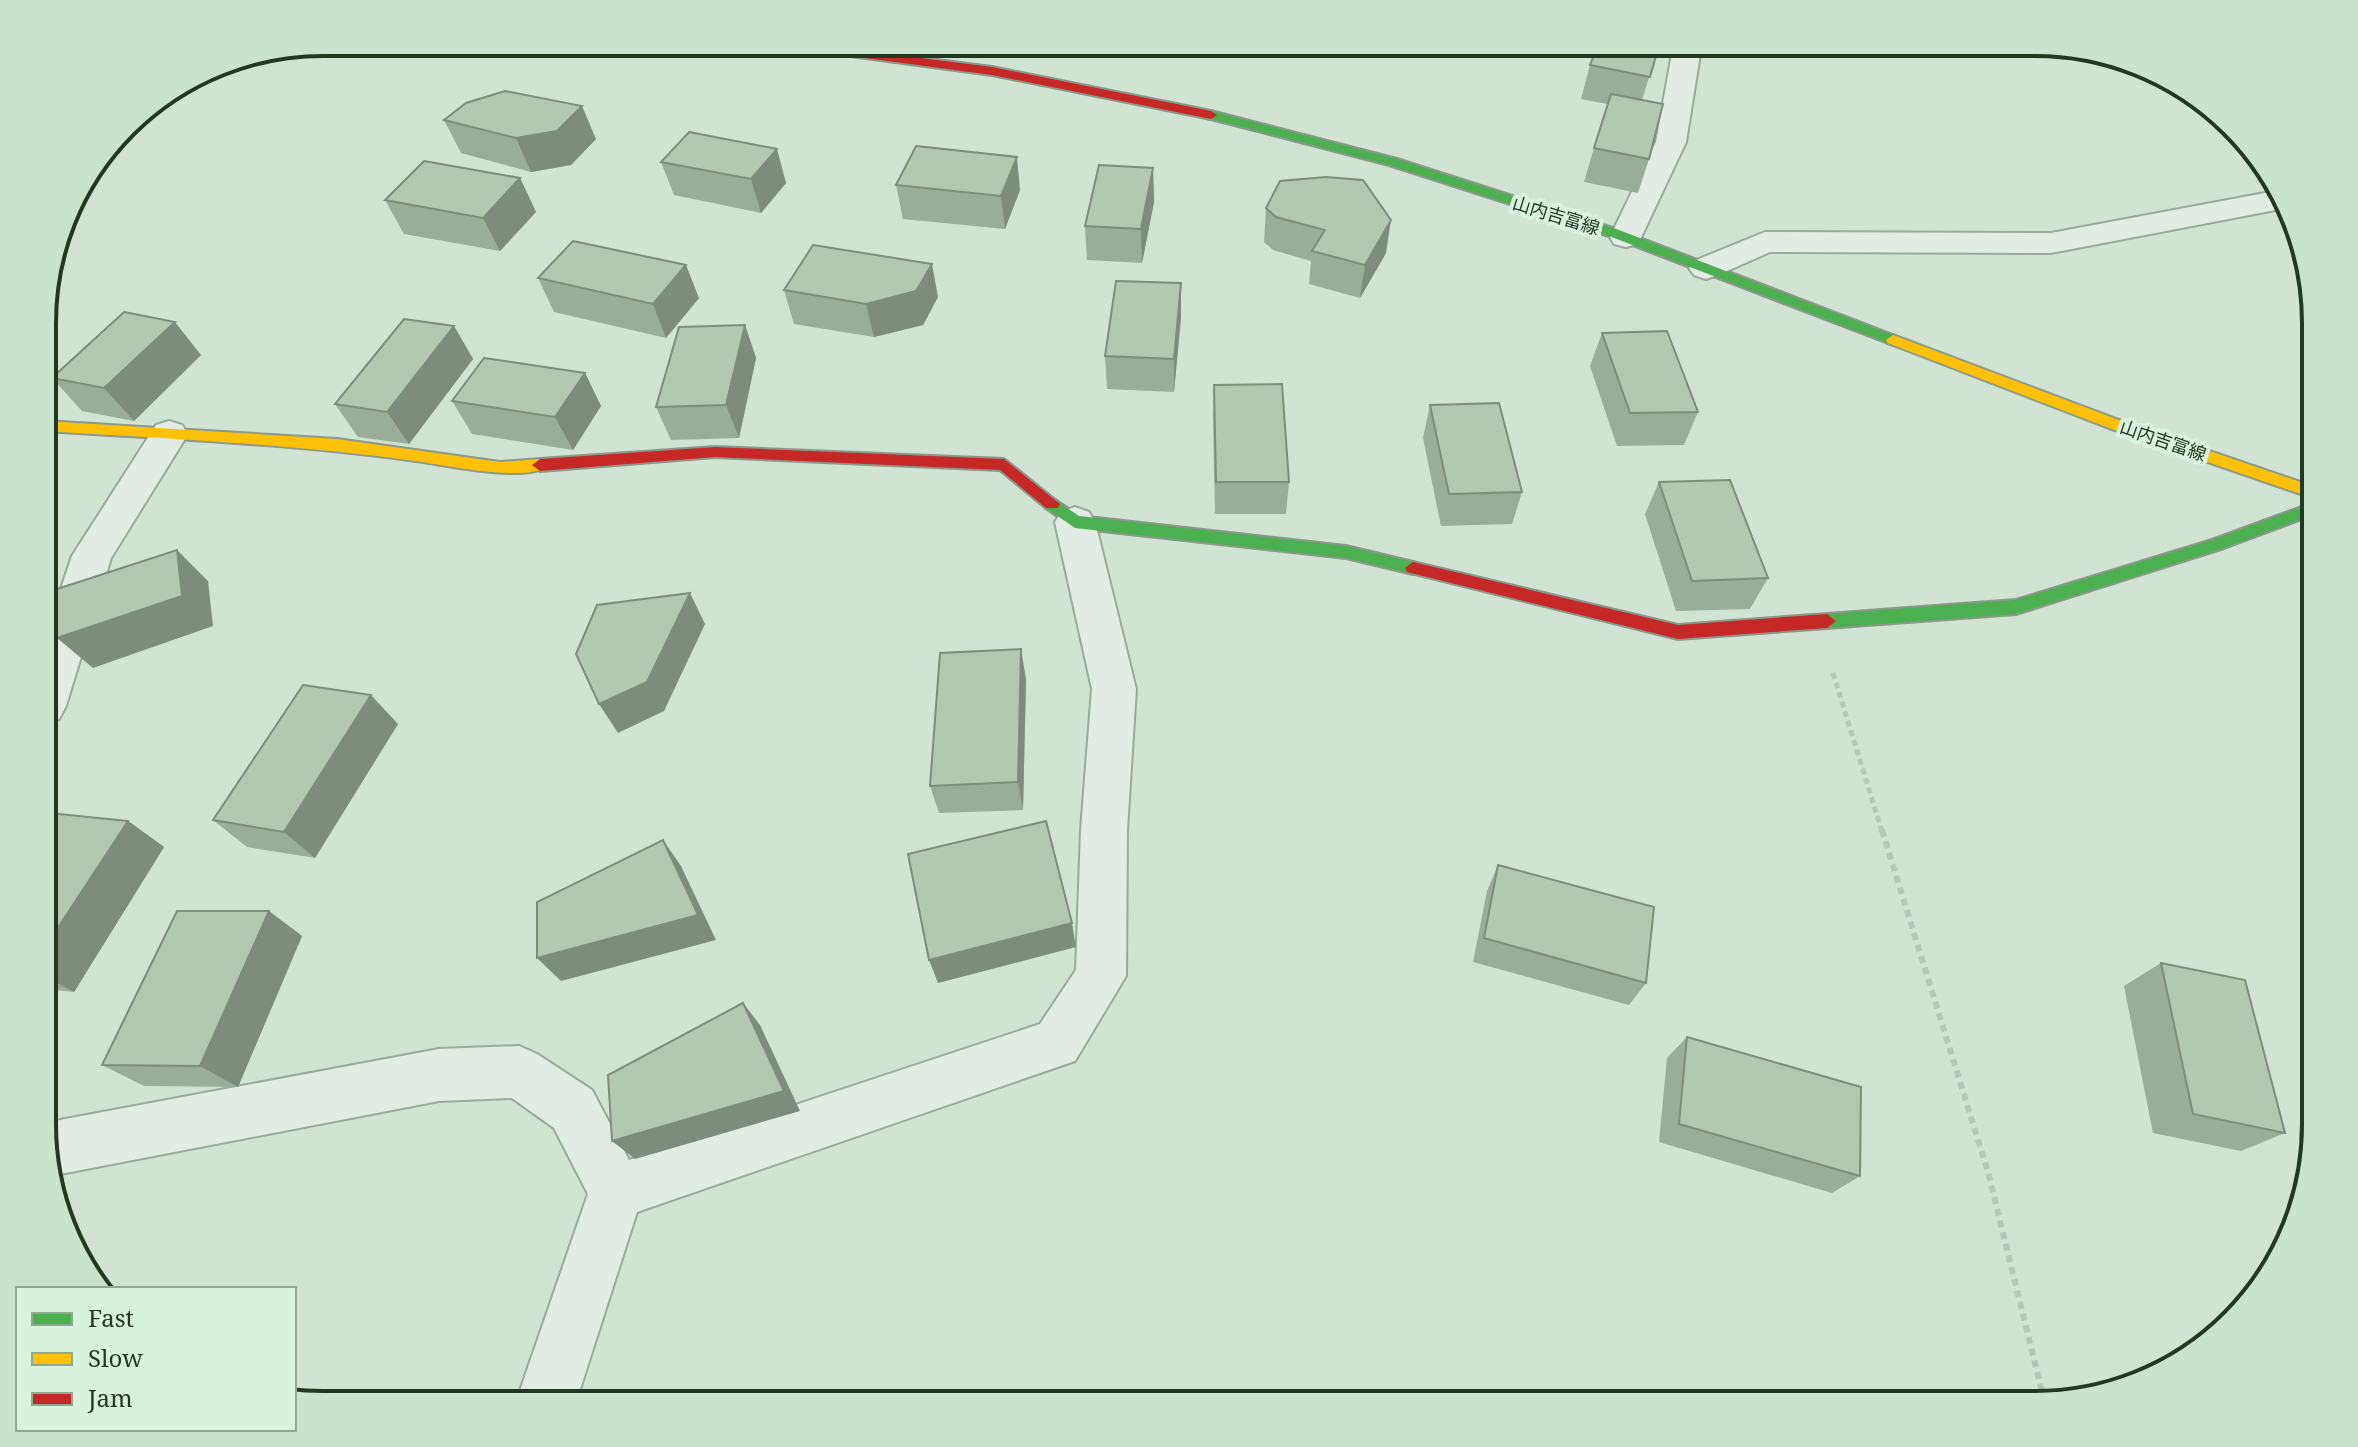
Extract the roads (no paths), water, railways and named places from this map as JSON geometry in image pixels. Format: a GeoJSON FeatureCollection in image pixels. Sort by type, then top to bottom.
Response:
{"type":"FeatureCollection","features":[{"type":"Feature","properties":{"kind":"street"},"geometry":{"type":"LineString","coordinates":[[1626,237],[1671,142],[1686,56]]}},
{"type":"Feature","properties":{"kind":"street","name":"山内吉富線"},"geometry":{"type":"LineString","coordinates":[[880,57],[1155,100],[1364,153],[1556,218],[1626,237],[2114,424],[2301,488]]}},
{"type":"Feature","properties":{"kind":"street"},"geometry":{"type":"LineString","coordinates":[[1706,268],[1765,242],[2051,243],[2272,201]]}},
{"type":"Feature","properties":{"kind":"street"},"geometry":{"type":"LineString","coordinates":[[56,427],[337,444],[500,468],[715,452],[1004,465],[1075,522],[1346,552],[1678,632],[2016,607],[2218,544],[2301,513]]}},
{"type":"Feature","properties":{"kind":"street"},"geometry":{"type":"LineString","coordinates":[[56,668],[92,556],[169,434]]}},
{"type":"Feature","properties":{"kind":"street"},"geometry":{"type":"LineString","coordinates":[[616,1192],[1057,1043],[1101,976],[1104,830],[1114,689],[1075,522]]}},
{"type":"Feature","properties":{"kind":"street"},"geometry":{"type":"LineString","coordinates":[[57,1147],[439,1075],[519,1072],[573,1109],[616,1192],[550,1391]]}}]}
